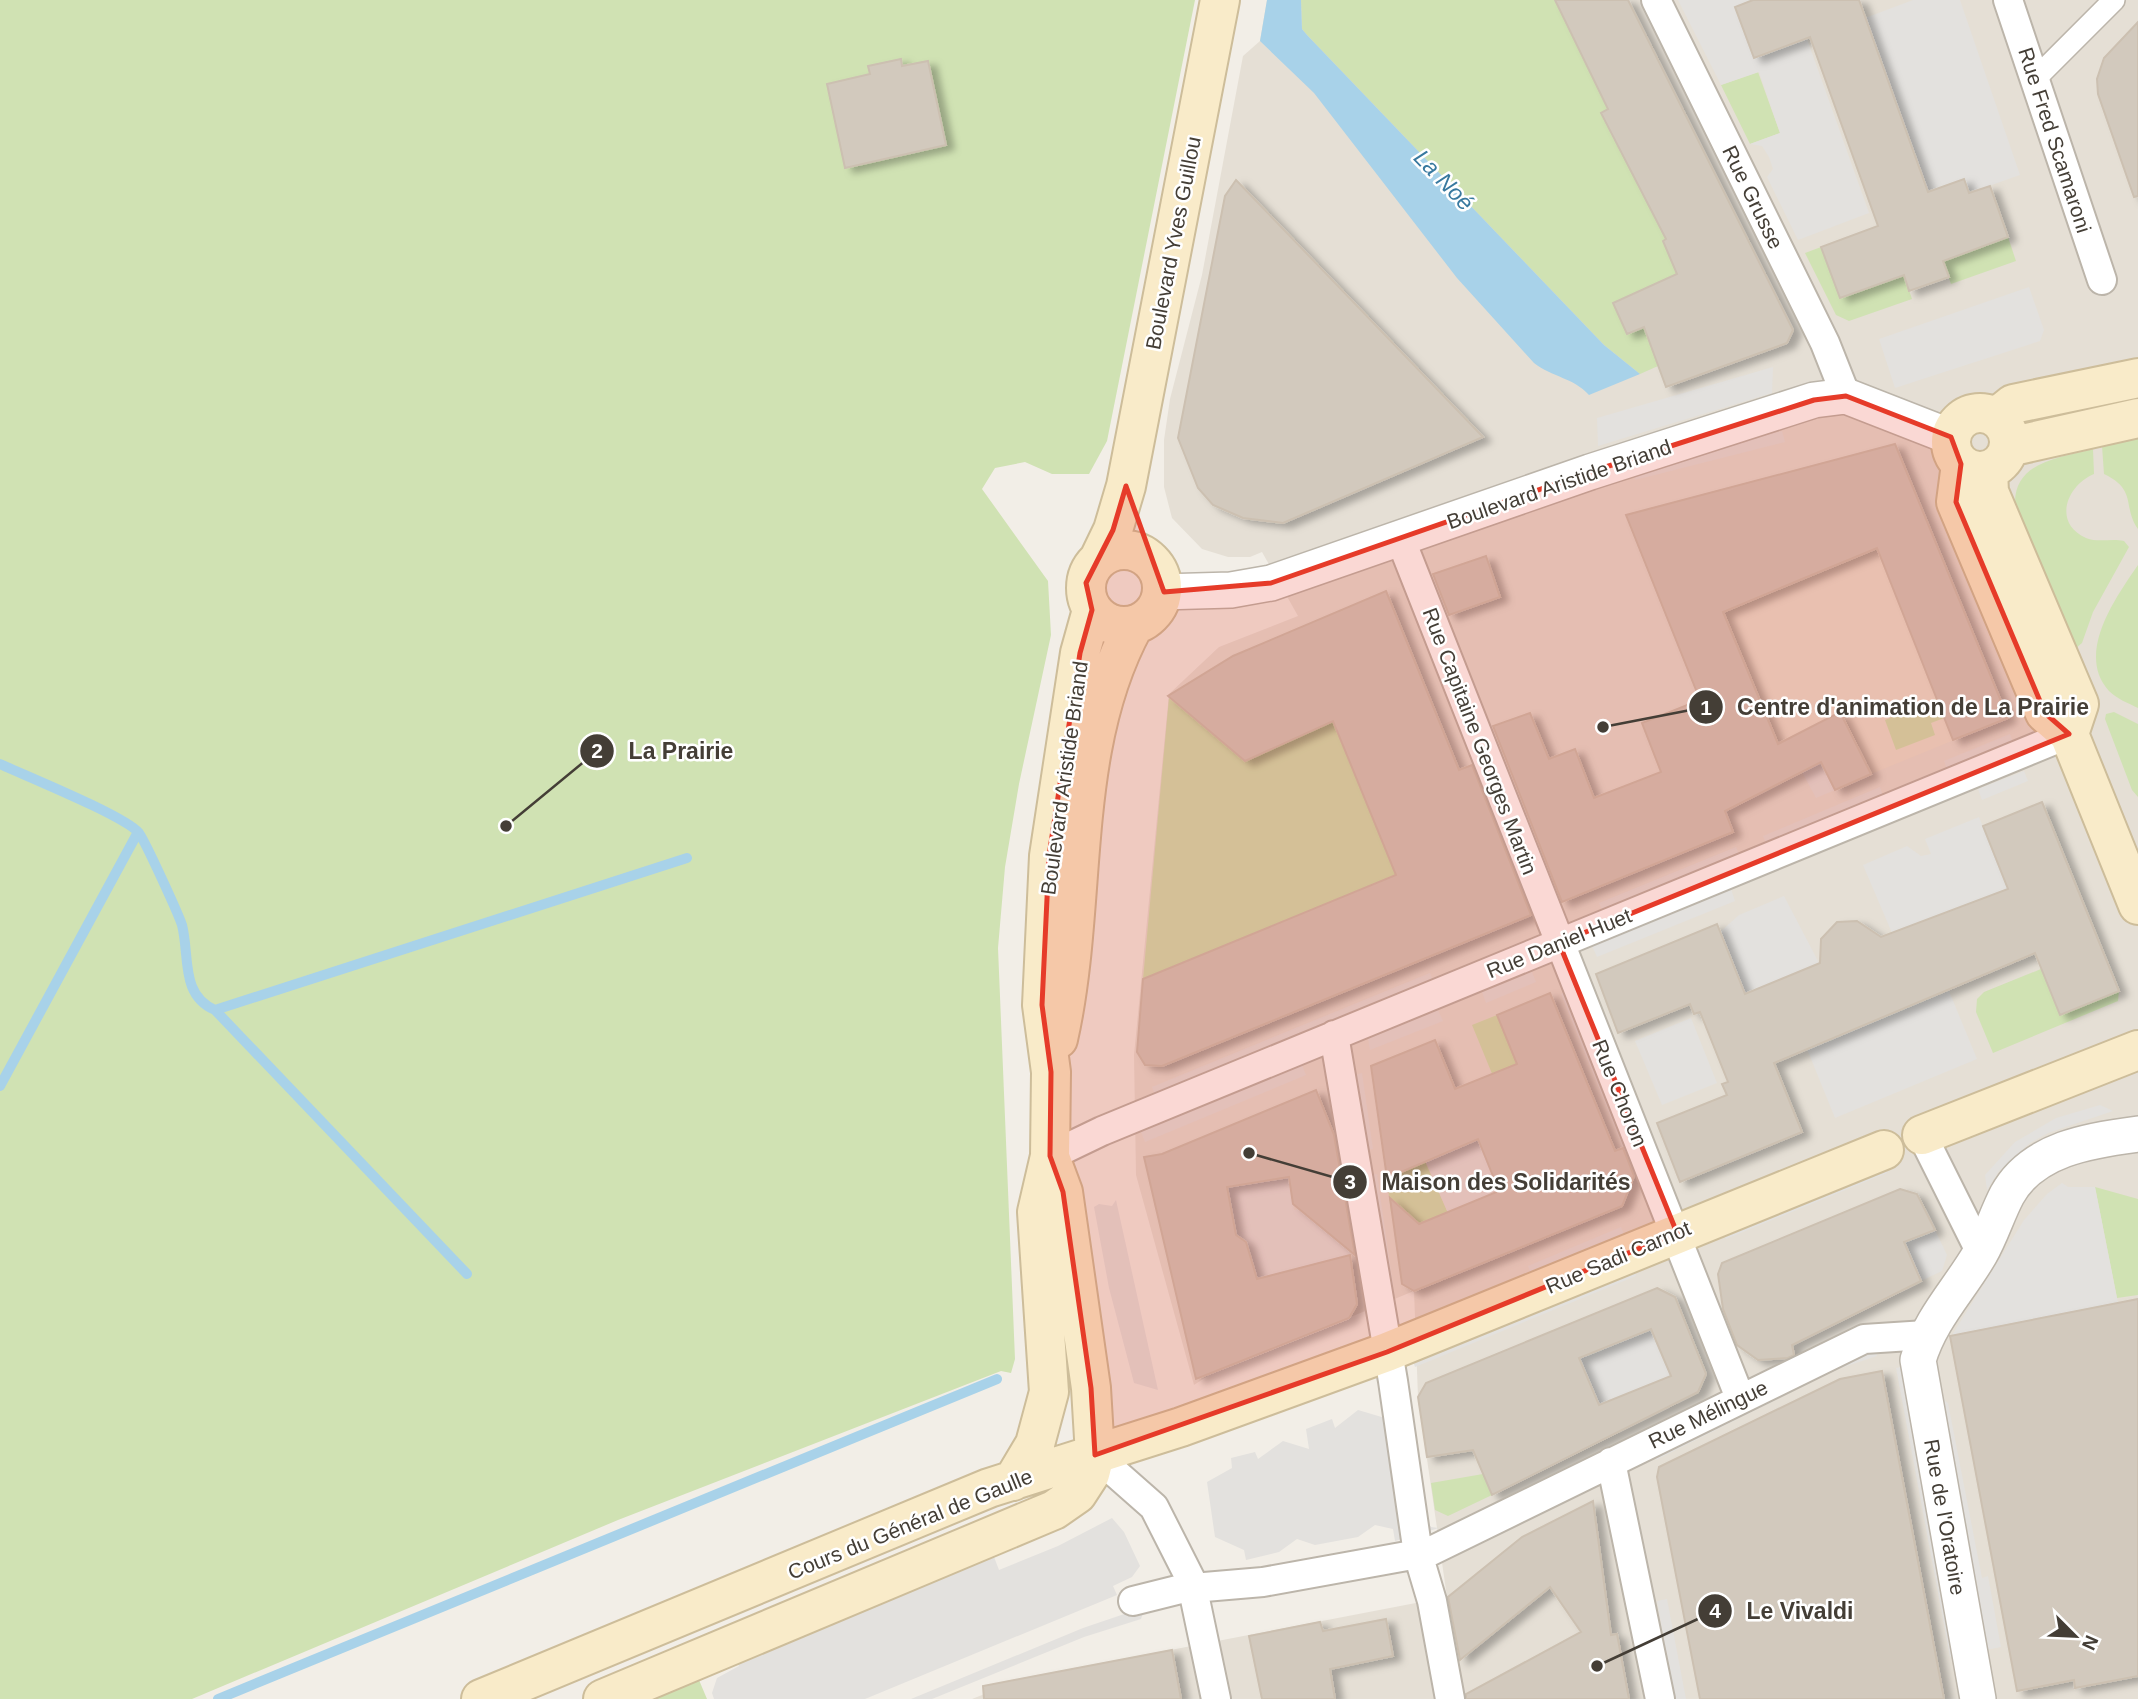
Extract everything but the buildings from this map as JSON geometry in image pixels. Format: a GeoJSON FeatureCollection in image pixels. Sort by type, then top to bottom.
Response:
{"type":"FeatureCollection","features":[{"type":"Feature","properties":{"kind":"main road","name":"Boulevard Yves Guillou"},"geometry":{"type":"LineString","coordinates":[[1099,559],[1113,530],[1157,382],[1211,106],[1220,0]]}},
{"type":"Feature","properties":{"kind":"main road"},"geometry":{"type":"LineString","coordinates":[[2138,378],[2013,404],[1981,447],[1956,502],[2045,713],[2069,734],[2129,857],[2138,905]]}},
{"type":"Feature","properties":{"kind":"main road"},"geometry":{"type":"LineString","coordinates":[[1981,447],[2138,418]]}},
{"type":"Feature","properties":{"kind":"main road","name":"Boulevard Yves Guillou"},"geometry":{"type":"LineString","coordinates":[[1126,486],[1156,577]]}},
{"type":"Feature","properties":{"kind":"main road","name":"Boulevard Aristide Briand"},"geometry":{"type":"LineString","coordinates":[[1013,1481],[1035,1444],[1049,1392],[1037,1212],[1049,1156],[1051,1072],[1042,1005],[1049,856],[1080,653],[1092,610],[1086,583],[1099,559],[1120,550],[1142,555],[1156,577],[1150,616],[1134,625],[1115,664],[1102,703],[1083,811],[1070,986],[1051,1072]]}},
{"type":"Feature","properties":{"kind":"main road"},"geometry":{"type":"LineString","coordinates":[[1092,610],[1115,626],[1134,625]]}},
{"type":"Feature","properties":{"kind":"main road","name":"Rue Sadi Carnot"},"geometry":{"type":"LineString","coordinates":[[1922,1135],[2138,1050]]}},
{"type":"Feature","properties":{"kind":"main road","name":"Rue Sadi Carnot"},"geometry":{"type":"LineString","coordinates":[[1095,1455],[1387,1352],[1884,1150]]}},
{"type":"Feature","properties":{"kind":"main road","name":"Boulevard Aristide Briand"},"geometry":{"type":"LineString","coordinates":[[1049,1156],[1063,1192],[1091,1388],[1095,1455]]}},
{"type":"Feature","properties":{"kind":"main road","name":"Cours du Général de Gaulle"},"geometry":{"type":"LineString","coordinates":[[481,1699],[1013,1481],[1095,1455]]}},
{"type":"Feature","properties":{"kind":"main road","name":"Cours du Général de Gaulle"},"geometry":{"type":"LineString","coordinates":[[628,1694],[1054,1510],[1077,1494],[1090,1474],[1095,1455]]}},
{"type":"Feature","properties":{"kind":"street","name":"Rue Grusse"},"geometry":{"type":"LineString","coordinates":[[1656,0],[1825,343],[1846,396]]}},
{"type":"Feature","properties":{"kind":"street","name":"Rue Fred Scamaroni"},"geometry":{"type":"LineString","coordinates":[[2008,0],[2102,280]]}},
{"type":"Feature","properties":{"kind":"street"},"geometry":{"type":"LineString","coordinates":[[2035,79],[2114,0]]}},
{"type":"Feature","properties":{"kind":"street","name":"Boulevard Aristide Briand"},"geometry":{"type":"LineString","coordinates":[[1156,577],[1231,590],[1271,583],[1814,400],[1846,396],[1981,447]]}},
{"type":"Feature","properties":{"kind":"street","name":"Rue Capitaine Georges Martin"},"geometry":{"type":"LineString","coordinates":[[1400,538],[1559,943]]}},
{"type":"Feature","properties":{"kind":"street","name":"Rue Daniel Huet"},"geometry":{"type":"LineString","coordinates":[[1049,1156],[1113,1126],[2069,734]]}},
{"type":"Feature","properties":{"kind":"street","name":"Rue Choron"},"geometry":{"type":"LineString","coordinates":[[1559,943],[1677,1233],[1692,1272],[1692,1281],[1740,1398]]}},
{"type":"Feature","properties":{"kind":"street"},"geometry":{"type":"LineString","coordinates":[[1335,1035],[1418,1554],[1432,1601],[1450,1699]]}},
{"type":"Feature","properties":{"kind":"street"},"geometry":{"type":"LineString","coordinates":[[1926,1335],[1981,1253],[2007,1195],[2030,1166],[2059,1151],[2138,1134]]}},
{"type":"Feature","properties":{"kind":"street"},"geometry":{"type":"LineString","coordinates":[[1922,1135],[1981,1253]]}},
{"type":"Feature","properties":{"kind":"street","name":"Rue Sadi Carnot"},"geometry":{"type":"LineString","coordinates":[[1884,1150],[1922,1135]]}},
{"type":"Feature","properties":{"kind":"street","name":"Rue Mélingue"},"geometry":{"type":"LineString","coordinates":[[1133,1601],[1150,1594],[1195,1587],[1263,1582],[1435,1549],[1864,1339],[1926,1335]]}},
{"type":"Feature","properties":{"kind":"street","name":"Rue de l'Oratoire"},"geometry":{"type":"LineString","coordinates":[[1926,1335],[1918,1360],[1923,1401],[1978,1699]]}},
{"type":"Feature","properties":{"kind":"street"},"geometry":{"type":"LineString","coordinates":[[1095,1455],[1154,1507],[1195,1587],[1216,1699]]}},
{"type":"Feature","properties":{"kind":"street"},"geometry":{"type":"LineString","coordinates":[[1611,1462],[1660,1699]]}},
{"type":"Feature","properties":{"kind":"street"},"geometry":{"type":"LineString","coordinates":[[619,1642],[628,1694]]}},
{"type":"Feature","properties":{"kind":"highlighted area"},"geometry":{"type":"Polygon","coordinates":[[[1846,396],[1951,437],[1961,464],[1956,502],[2045,713],[2069,734],[1559,943],[1677,1233],[1387,1352],[1095,1455],[1091,1388],[1063,1192],[1050,1156],[1051,1072],[1042,1005],[1049,856],[1080,653],[1092,610],[1086,583],[1113,530],[1126,486],[1164,592],[1271,583],[1590,472],[1814,400],[1846,396]]]}},
{"type":"Feature","properties":{"kind":"shaded area"},"geometry":{"type":"Polygon","coordinates":[[[1267,0],[2138,0],[2138,1699],[972,1699],[1025,1678],[1447,1597],[1418,1397],[1414,1291],[1209,1375],[1194,1385],[1136,1175],[1134,1055],[1169,694],[1219,647],[1298,616],[1262,552],[1250,557],[1228,557],[1202,549],[1172,518],[1164,487],[1164,440],[1170,399],[1202,275],[1243,56],[1260,41],[1267,0]]]}},
{"type":"Feature","properties":{"kind":"shaded area"},"geometry":{"type":"Polygon","coordinates":[[[1678,0],[1753,0],[1735,7],[1754,58],[1807,39],[1869,213],[1798,240],[1767,177],[1773,169],[1769,157],[1762,146],[1750,144],[1780,133],[1759,72],[1721,85],[1678,0]]]}},
{"type":"Feature","properties":{"kind":"shaded area"},"geometry":{"type":"Polygon","coordinates":[[[1913,0],[1960,0],[2020,175],[1969,193],[1928,192],[1857,21],[1913,0]]]}},
{"type":"Feature","properties":{"kind":"shaded area"},"geometry":{"type":"Polygon","coordinates":[[[2029,287],[2044,330],[2040,341],[1895,388],[1879,339],[2029,287]]]}},
{"type":"Feature","properties":{"kind":"shaded area"},"geometry":{"type":"Polygon","coordinates":[[[1773,367],[1772,393],[1598,446],[1597,418],[1773,367]]]}},
{"type":"Feature","properties":{"kind":"shaded area"},"geometry":{"type":"Polygon","coordinates":[[[1782,431],[1785,442],[1635,480],[1632,468],[1782,431]]]}},
{"type":"Feature","properties":{"kind":"shaded area"},"geometry":{"type":"Polygon","coordinates":[[[1895,444],[2008,718],[1871,774],[1840,712],[1732,767],[1703,706],[1626,515],[1895,444]]]}},
{"type":"Feature","properties":{"kind":"shaded area"},"geometry":{"type":"Polygon","coordinates":[[[2010,734],[2014,745],[1948,772],[1944,761],[2010,734]]]}},
{"type":"Feature","properties":{"kind":"shaded area"},"geometry":{"type":"Polygon","coordinates":[[[1821,762],[1835,790],[1816,798],[1802,772],[1821,762]]]}},
{"type":"Feature","properties":{"kind":"shaded area"},"geometry":{"type":"Polygon","coordinates":[[[2024,771],[2028,781],[1982,800],[1978,789],[2024,771]]]}},
{"type":"Feature","properties":{"kind":"shaded area"},"geometry":{"type":"Polygon","coordinates":[[[1880,787],[1884,799],[1767,846],[1763,836],[1880,787]]]}},
{"type":"Feature","properties":{"kind":"shaded area"},"geometry":{"type":"Polygon","coordinates":[[[1979,817],[2008,889],[1892,933],[1863,865],[1907,846],[1921,856],[1931,854],[1925,839],[1979,817]]]}},
{"type":"Feature","properties":{"kind":"shaded area"},"geometry":{"type":"Polygon","coordinates":[[[1736,847],[1740,856],[1603,913],[1599,903],[1736,847]]]}},
{"type":"Feature","properties":{"kind":"shaded area"},"geometry":{"type":"Polygon","coordinates":[[[1731,889],[1735,901],[1597,957],[1592,946],[1731,889]]]}},
{"type":"Feature","properties":{"kind":"shaded area"},"geometry":{"type":"Polygon","coordinates":[[[1784,896],[1819,963],[1745,994],[1720,932],[1739,915],[1784,896]]]}},
{"type":"Feature","properties":{"kind":"shaded area"},"geometry":{"type":"Polygon","coordinates":[[[1532,972],[1536,982],[1486,1003],[1482,992],[1532,972]]]}},
{"type":"Feature","properties":{"kind":"shaded area"},"geometry":{"type":"Polygon","coordinates":[[[1430,973],[1434,983],[1156,1097],[1152,1087],[1430,973]]]}},
{"type":"Feature","properties":{"kind":"shaded area"},"geometry":{"type":"Polygon","coordinates":[[[1570,990],[1647,1180],[1638,1184],[1561,994],[1570,990]]]}},
{"type":"Feature","properties":{"kind":"shaded area"},"geometry":{"type":"Polygon","coordinates":[[[1949,991],[1977,1059],[1835,1118],[1807,1049],[1949,991]]]}},
{"type":"Feature","properties":{"kind":"shaded area"},"geometry":{"type":"Polygon","coordinates":[[[1438,1010],[1443,1021],[1370,1050],[1368,1038],[1438,1010]]]}},
{"type":"Feature","properties":{"kind":"shaded area"},"geometry":{"type":"Polygon","coordinates":[[[1691,1018],[1717,1083],[1662,1105],[1635,1041],[1691,1018]]]}},
{"type":"Feature","properties":{"kind":"shaded area"},"geometry":{"type":"Polygon","coordinates":[[[1302,1065],[1306,1075],[1145,1142],[1141,1132],[1302,1065]]]}},
{"type":"Feature","properties":{"kind":"shaded area"},"geometry":{"type":"Polygon","coordinates":[[[1362,1073],[1373,1149],[1363,1151],[1352,1076],[1362,1073]]]}},
{"type":"Feature","properties":{"kind":"shaded area"},"geometry":{"type":"Polygon","coordinates":[[[2100,1105],[2113,1111],[2048,1133],[2030,1143],[1999,1171],[1987,1190],[1985,1175],[2015,1142],[2056,1118],[2100,1105]]]}},
{"type":"Feature","properties":{"kind":"shaded area"},"geometry":{"type":"Polygon","coordinates":[[[1477,1134],[1499,1191],[1448,1213],[1426,1162],[1477,1134]]]}},
{"type":"Feature","properties":{"kind":"shaded area"},"geometry":{"type":"Polygon","coordinates":[[[1883,1162],[1887,1173],[1726,1239],[1721,1229],[1883,1162]]]}},
{"type":"Feature","properties":{"kind":"shaded area"},"geometry":{"type":"Polygon","coordinates":[[[1377,1174],[1393,1285],[1382,1287],[1366,1176],[1377,1174]]]}},
{"type":"Feature","properties":{"kind":"shaded area"},"geometry":{"type":"Polygon","coordinates":[[[1289,1177],[1294,1210],[1311,1207],[1315,1223],[1345,1218],[1351,1257],[1257,1279],[1246,1242],[1235,1236],[1227,1187],[1289,1177]]]}},
{"type":"Feature","properties":{"kind":"shaded area"},"geometry":{"type":"Polygon","coordinates":[[[2062,1183],[2068,1187],[2095,1187],[2118,1303],[1952,1335],[2024,1220],[2047,1194],[2062,1183]]]}},
{"type":"Feature","properties":{"kind":"shaded area"},"geometry":{"type":"Polygon","coordinates":[[[1116,1200],[1158,1390],[1134,1383],[1109,1288],[1094,1207],[1099,1204],[1112,1206],[1116,1200]]]}},
{"type":"Feature","properties":{"kind":"shaded area"},"geometry":{"type":"Polygon","coordinates":[[[1621,1227],[1625,1237],[1532,1276],[1528,1266],[1621,1227]]]}},
{"type":"Feature","properties":{"kind":"shaded area"},"geometry":{"type":"Polygon","coordinates":[[[1935,1230],[1947,1255],[1942,1271],[1921,1281],[1909,1254],[1893,1247],[1935,1230]]]}},
{"type":"Feature","properties":{"kind":"shaded area"},"geometry":{"type":"Polygon","coordinates":[[[1635,1268],[1636,1276],[1415,1367],[1412,1358],[1635,1268]]]}},
{"type":"Feature","properties":{"kind":"shaded area"},"geometry":{"type":"Polygon","coordinates":[[[1653,1329],[1660,1349],[1691,1337],[1702,1364],[1599,1405],[1579,1358],[1653,1329]]]}},
{"type":"Feature","properties":{"kind":"shaded area"},"geometry":{"type":"Polygon","coordinates":[[[1875,1346],[1877,1356],[1835,1370],[1656,1460],[1651,1451],[1875,1346]]]}},
{"type":"Feature","properties":{"kind":"shaded area"},"geometry":{"type":"Polygon","coordinates":[[[1906,1366],[1958,1655],[1950,1657],[1896,1368],[1906,1366]]]}},
{"type":"Feature","properties":{"kind":"shaded area"},"geometry":{"type":"Polygon","coordinates":[[[1939,1396],[1948,1403],[1982,1578],[1988,1576],[2001,1647],[1986,1650],[1939,1396]]]}},
{"type":"Feature","properties":{"kind":"shaded area"},"geometry":{"type":"Polygon","coordinates":[[[1358,1410],[1385,1418],[1426,1521],[1431,1527],[1439,1528],[1395,1541],[1393,1529],[1375,1525],[1358,1537],[1315,1545],[1297,1539],[1279,1552],[1246,1560],[1244,1550],[1215,1537],[1207,1482],[1232,1468],[1231,1458],[1255,1452],[1258,1459],[1283,1441],[1309,1449],[1306,1429],[1332,1419],[1335,1428],[1358,1410]]]}},
{"type":"Feature","properties":{"kind":"shaded area"},"geometry":{"type":"Polygon","coordinates":[[[1112,1518],[1124,1532],[1140,1566],[1132,1577],[1113,1586],[1117,1595],[865,1699],[714,1699],[712,1693],[717,1678],[739,1666],[734,1656],[991,1549],[999,1570],[1058,1546],[1112,1518]]]}},
{"type":"Feature","properties":{"kind":"shaded area"},"geometry":{"type":"Polygon","coordinates":[[[1667,1599],[1686,1699],[1675,1699],[1657,1601],[1667,1599]]]}},
{"type":"Feature","properties":{"kind":"shaded area"},"geometry":{"type":"Polygon","coordinates":[[[1145,1607],[1141,1619],[1084,1637],[932,1699],[911,1699],[1083,1628],[1145,1607]]]}},
{"type":"Feature","properties":{"kind":"green space"},"geometry":{"type":"Polygon","coordinates":[[[0,0],[1195,0],[1107,441],[1089,474],[1052,474],[1025,462],[995,468],[982,489],[1048,581],[1051,635],[1019,784],[1005,867],[998,948],[1015,1359],[1011,1373],[1001,1371],[618,1520],[192,1699],[0,1699],[0,0]]]}},
{"type":"Feature","properties":{"kind":"green space"},"geometry":{"type":"Polygon","coordinates":[[[1301,0],[1555,0],[1593,78],[1618,104],[1601,113],[1614,140],[1638,129],[1671,236],[1663,241],[1685,271],[1614,303],[1627,334],[1645,326],[1658,366],[1640,374],[1604,345],[1307,35],[1302,29],[1301,0]]]}},
{"type":"Feature","properties":{"kind":"green space"},"geometry":{"type":"Polygon","coordinates":[[[1758,72],[1780,133],[1750,144],[1721,85],[1758,72]]]}},
{"type":"Feature","properties":{"kind":"green space"},"geometry":{"type":"Polygon","coordinates":[[[2008,237],[2016,261],[1951,284],[1943,261],[2008,237]]]}},
{"type":"Feature","properties":{"kind":"green space"},"geometry":{"type":"Polygon","coordinates":[[[1821,247],[1840,298],[1904,275],[1912,299],[1849,321],[1836,315],[1805,253],[1821,247]]]}},
{"type":"Feature","properties":{"kind":"green space"},"geometry":{"type":"Polygon","coordinates":[[[2138,436],[2138,529],[2121,486],[2104,474],[2102,446],[2138,436]]]}},
{"type":"Feature","properties":{"kind":"green space"},"geometry":{"type":"Polygon","coordinates":[[[2093,449],[2094,474],[2085,479],[2071,495],[2066,514],[2069,523],[2086,538],[2124,541],[2129,547],[2093,612],[2082,643],[2076,648],[2072,647],[2015,504],[2022,479],[2031,470],[2054,459],[2093,449]]]}},
{"type":"Feature","properties":{"kind":"green space"},"geometry":{"type":"Polygon","coordinates":[[[2138,565],[2138,708],[2109,691],[2100,676],[2096,660],[2102,626],[2119,593],[2138,565]]]}},
{"type":"Feature","properties":{"kind":"green space"},"geometry":{"type":"Polygon","coordinates":[[[1169,698],[1244,760],[1333,721],[1396,875],[1143,979],[1169,698]]]}},
{"type":"Feature","properties":{"kind":"green space"},"geometry":{"type":"Polygon","coordinates":[[[1936,699],[1944,718],[1931,723],[1935,735],[1896,750],[1885,720],[1936,699]]]}},
{"type":"Feature","properties":{"kind":"green space"},"geometry":{"type":"Polygon","coordinates":[[[2114,712],[2138,724],[2138,797],[2132,790],[2105,719],[2106,714],[2114,712]]]}},
{"type":"Feature","properties":{"kind":"green space"},"geometry":{"type":"Polygon","coordinates":[[[2041,969],[2060,1015],[2119,991],[2118,1001],[1993,1053],[1976,1012],[1977,999],[1984,992],[2041,969]]]}},
{"type":"Feature","properties":{"kind":"green space"},"geometry":{"type":"Polygon","coordinates":[[[1497,1015],[1508,1043],[1534,1084],[1502,1098],[1472,1025],[1497,1015]]]}},
{"type":"Feature","properties":{"kind":"green space"},"geometry":{"type":"Polygon","coordinates":[[[1423,1157],[1448,1213],[1413,1228],[1398,1211],[1391,1212],[1386,1173],[1423,1157]]]}},
{"type":"Feature","properties":{"kind":"green space"},"geometry":{"type":"Polygon","coordinates":[[[2095,1187],[2138,1199],[2138,1295],[2117,1298],[2095,1187]]]}},
{"type":"Feature","properties":{"kind":"green space"},"geometry":{"type":"Polygon","coordinates":[[[1483,1474],[1492,1495],[1448,1516],[1435,1510],[1431,1483],[1483,1474]]]}},
{"type":"Feature","properties":{"kind":"green space"},"geometry":{"type":"Polygon","coordinates":[[[699,1680],[707,1699],[657,1699],[657,1698],[699,1680]]]}},
{"type":"Feature","properties":{"kind":"water","name":"La Noé"},"geometry":{"type":"Polygon","coordinates":[[[1267,0],[1301,0],[1302,29],[1307,35],[1604,345],[1640,374],[1589,395],[1577,385],[1534,363],[1457,278],[1314,93],[1260,41],[1267,0]]]}},
{"type":"Feature","properties":{"kind":"waterway"},"geometry":{"type":"LineString","coordinates":[[0,764],[96,807],[139,833],[182,925],[188,974],[196,995],[215,1010],[467,1274]]}},
{"type":"Feature","properties":{"kind":"waterway"},"geometry":{"type":"LineString","coordinates":[[0,1086],[138,832]]}},
{"type":"Feature","properties":{"kind":"waterway"},"geometry":{"type":"LineString","coordinates":[[215,1010],[687,858]]}},
{"type":"Feature","properties":{"kind":"waterway"},"geometry":{"type":"LineString","coordinates":[[218,1699],[997,1379]]}},
{"type":"Feature","properties":{"kind":"place","name":"Centre d'animation de La Prairie"},"geometry":{"type":"Point","coordinates":[1603,727]}},
{"type":"Feature","properties":{"kind":"place","name":"La Prairie"},"geometry":{"type":"Point","coordinates":[506,826]}},
{"type":"Feature","properties":{"kind":"place","name":"Maison des Solidarités"},"geometry":{"type":"Point","coordinates":[1249,1153]}},
{"type":"Feature","properties":{"kind":"place","name":"Le Vivaldi"},"geometry":{"type":"Point","coordinates":[1597,1666]}}]}
